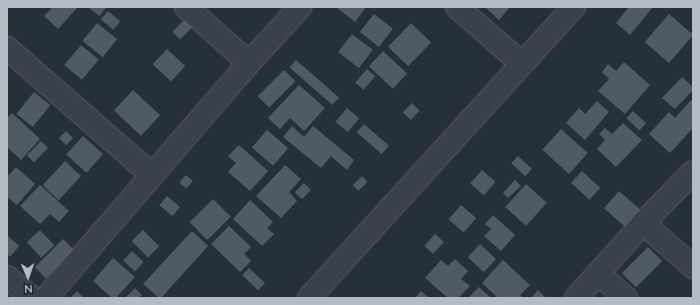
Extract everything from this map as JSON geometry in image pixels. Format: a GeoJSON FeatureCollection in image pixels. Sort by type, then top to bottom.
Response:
{"type":"FeatureCollection","features":[{"type":"Feature","properties":{"kind":"street"},"geometry":{"type":"LineString","coordinates":[[186,7],[249,63]]}},
{"type":"Feature","properties":{"kind":"street"},"geometry":{"type":"LineString","coordinates":[[46,298],[249,63],[300,7]]}},
{"type":"Feature","properties":{"kind":"street"},"geometry":{"type":"LineString","coordinates":[[457,7],[522,64]]}},
{"type":"Feature","properties":{"kind":"street"},"geometry":{"type":"LineString","coordinates":[[309,298],[574,7]]}},
{"type":"Feature","properties":{"kind":"street"},"geometry":{"type":"LineString","coordinates":[[7,48],[152,175]]}},
{"type":"Feature","properties":{"kind":"street"},"geometry":{"type":"LineString","coordinates":[[576,298],[643,223],[693,172]]}},
{"type":"Feature","properties":{"kind":"street"},"geometry":{"type":"LineString","coordinates":[[643,223],[693,267]]}},
{"type":"Feature","properties":{"kind":"street"},"geometry":{"type":"LineString","coordinates":[[598,273],[626,298]]}},
{"type":"Feature","properties":{"kind":"street"},"geometry":{"type":"LineString","coordinates":[[7,277],[32,298]]}},
{"type":"Feature","properties":{"kind":"building"},"geometry":{"type":"Polygon","coordinates":[[[53,7],[78,7],[58,29],[44,16],[53,7]]]}},
{"type":"Feature","properties":{"kind":"building"},"geometry":{"type":"Polygon","coordinates":[[[88,7],[104,7],[106,8],[99,16],[88,7]]]}},
{"type":"Feature","properties":{"kind":"building"},"geometry":{"type":"Polygon","coordinates":[[[336,7],[366,7],[355,22],[336,7]]]}},
{"type":"Feature","properties":{"kind":"building"},"geometry":{"type":"Polygon","coordinates":[[[485,7],[510,7],[499,20],[485,7]]]}},
{"type":"Feature","properties":{"kind":"building"},"geometry":{"type":"Polygon","coordinates":[[[629,7],[653,7],[630,35],[616,23],[629,7]]]}},
{"type":"Feature","properties":{"kind":"building"},"geometry":{"type":"Polygon","coordinates":[[[108,11],[120,21],[113,30],[101,19],[108,11]]]}},
{"type":"Feature","properties":{"kind":"building"},"geometry":{"type":"Polygon","coordinates":[[[190,14],[198,22],[180,39],[172,32],[190,14]]]}},
{"type":"Feature","properties":{"kind":"building"},"geometry":{"type":"Polygon","coordinates":[[[374,14],[393,29],[379,47],[360,32],[374,14]]]}},
{"type":"Feature","properties":{"kind":"building"},"geometry":{"type":"Polygon","coordinates":[[[669,14],[693,35],[669,63],[645,42],[669,14]]]}},
{"type":"Feature","properties":{"kind":"building"},"geometry":{"type":"Polygon","coordinates":[[[97,23],[117,39],[103,57],[83,41],[97,23]]]}},
{"type":"Feature","properties":{"kind":"building"},"geometry":{"type":"Polygon","coordinates":[[[411,23],[431,42],[408,66],[388,47],[411,23]]]}},
{"type":"Feature","properties":{"kind":"building"},"geometry":{"type":"Polygon","coordinates":[[[352,34],[373,50],[359,68],[338,52],[352,34]]]}},
{"type":"Feature","properties":{"kind":"building"},"geometry":{"type":"Polygon","coordinates":[[[81,45],[99,60],[82,80],[64,65],[81,45]]]}},
{"type":"Feature","properties":{"kind":"building"},"geometry":{"type":"Polygon","coordinates":[[[167,49],[185,66],[171,81],[153,64],[167,49]]]}},
{"type":"Feature","properties":{"kind":"building"},"geometry":{"type":"Polygon","coordinates":[[[383,51],[407,74],[393,89],[369,66],[383,51]]]}},
{"type":"Feature","properties":{"kind":"building"},"geometry":{"type":"Polygon","coordinates":[[[296,60],[339,97],[332,105],[289,68],[296,60]]]}},
{"type":"Feature","properties":{"kind":"building"},"geometry":{"type":"Polygon","coordinates":[[[624,62],[650,85],[625,114],[598,91],[609,79],[602,72],[608,64],[616,71],[624,62]]]}},
{"type":"Feature","properties":{"kind":"building"},"geometry":{"type":"Polygon","coordinates":[[[367,69],[375,76],[363,90],[355,83],[367,69]]]}},
{"type":"Feature","properties":{"kind":"building"},"geometry":{"type":"Polygon","coordinates":[[[284,70],[295,81],[269,107],[258,96],[284,70]]]}},
{"type":"Feature","properties":{"kind":"building"},"geometry":{"type":"Polygon","coordinates":[[[682,77],[693,87],[693,90],[675,109],[662,98],[682,77]]]}},
{"type":"Feature","properties":{"kind":"building"},"geometry":{"type":"Polygon","coordinates":[[[299,85],[325,108],[304,131],[290,118],[280,129],[268,118],[299,85]]]}},
{"type":"Feature","properties":{"kind":"building"},"geometry":{"type":"Polygon","coordinates":[[[133,90],[160,115],[141,136],[114,110],[133,90]]]}},
{"type":"Feature","properties":{"kind":"building"},"geometry":{"type":"Polygon","coordinates":[[[34,92],[50,105],[33,127],[16,114],[34,92]]]}},
{"type":"Feature","properties":{"kind":"building"},"geometry":{"type":"Polygon","coordinates":[[[691,100],[693,102],[693,128],[670,153],[649,134],[669,112],[675,118],[691,100]]]}},
{"type":"Feature","properties":{"kind":"building"},"geometry":{"type":"Polygon","coordinates":[[[597,101],[609,112],[585,140],[566,123],[579,108],[585,114],[597,101]]]}},
{"type":"Feature","properties":{"kind":"building"},"geometry":{"type":"Polygon","coordinates":[[[412,103],[420,111],[411,120],[403,112],[412,103]]]}},
{"type":"Feature","properties":{"kind":"building"},"geometry":{"type":"Polygon","coordinates":[[[347,108],[359,118],[348,132],[335,122],[347,108]]]}},
{"type":"Feature","properties":{"kind":"building"},"geometry":{"type":"Polygon","coordinates":[[[633,111],[646,123],[639,131],[626,118],[633,111]]]}},
{"type":"Feature","properties":{"kind":"building"},"geometry":{"type":"Polygon","coordinates":[[[12,113],[40,139],[21,160],[7,147],[7,118],[12,113]]]}},
{"type":"Feature","properties":{"kind":"building"},"geometry":{"type":"Polygon","coordinates":[[[623,123],[642,140],[616,167],[597,149],[605,140],[599,134],[605,128],[612,134],[623,123]]]}},
{"type":"Feature","properties":{"kind":"building"},"geometry":{"type":"Polygon","coordinates":[[[364,124],[389,146],[382,154],[357,132],[364,124]]]}},
{"type":"Feature","properties":{"kind":"building"},"geometry":{"type":"Polygon","coordinates":[[[292,126],[304,137],[313,126],[354,160],[347,170],[331,156],[321,168],[283,137],[292,126]]]}},
{"type":"Feature","properties":{"kind":"building"},"geometry":{"type":"Polygon","coordinates":[[[561,129],[588,153],[569,174],[542,150],[561,129]]]}},
{"type":"Feature","properties":{"kind":"building"},"geometry":{"type":"Polygon","coordinates":[[[267,130],[288,148],[273,166],[252,147],[267,130]]]}},
{"type":"Feature","properties":{"kind":"building"},"geometry":{"type":"Polygon","coordinates":[[[66,131],[73,138],[66,145],[59,138],[66,131]]]}},
{"type":"Feature","properties":{"kind":"building"},"geometry":{"type":"Polygon","coordinates":[[[83,136],[103,154],[86,173],[66,155],[83,136]]]}},
{"type":"Feature","properties":{"kind":"building"},"geometry":{"type":"Polygon","coordinates":[[[41,141],[48,148],[34,162],[27,155],[41,141]]]}},
{"type":"Feature","properties":{"kind":"building"},"geometry":{"type":"Polygon","coordinates":[[[239,145],[268,171],[250,191],[228,172],[236,163],[228,156],[239,145]]]}},
{"type":"Feature","properties":{"kind":"building"},"geometry":{"type":"Polygon","coordinates":[[[518,156],[532,169],[525,176],[511,163],[518,156]]]}},
{"type":"Feature","properties":{"kind":"building"},"geometry":{"type":"Polygon","coordinates":[[[65,161],[81,176],[59,200],[42,185],[65,161]]]}},
{"type":"Feature","properties":{"kind":"building"},"geometry":{"type":"Polygon","coordinates":[[[285,165],[301,179],[289,192],[297,201],[281,218],[256,196],[285,165]]]}},
{"type":"Feature","properties":{"kind":"building"},"geometry":{"type":"Polygon","coordinates":[[[16,167],[35,184],[17,205],[7,197],[7,177],[16,167]]]}},
{"type":"Feature","properties":{"kind":"building"},"geometry":{"type":"Polygon","coordinates":[[[482,170],[496,182],[484,195],[470,184],[482,170]]]}},
{"type":"Feature","properties":{"kind":"building"},"geometry":{"type":"Polygon","coordinates":[[[582,171],[600,188],[589,200],[571,183],[582,171]]]}},
{"type":"Feature","properties":{"kind":"building"},"geometry":{"type":"Polygon","coordinates":[[[186,175],[193,181],[186,188],[179,183],[186,175]]]}},
{"type":"Feature","properties":{"kind":"building"},"geometry":{"type":"Polygon","coordinates":[[[362,176],[368,182],[358,191],[353,185],[362,176]]]}},
{"type":"Feature","properties":{"kind":"building"},"geometry":{"type":"Polygon","coordinates":[[[515,180],[521,186],[508,198],[503,193],[515,180]]]}},
{"type":"Feature","properties":{"kind":"building"},"geometry":{"type":"Polygon","coordinates":[[[304,183],[311,190],[302,199],[295,192],[304,183]]]}},
{"type":"Feature","properties":{"kind":"building"},"geometry":{"type":"Polygon","coordinates":[[[526,184],[547,203],[526,226],[505,207],[526,184]]]}},
{"type":"Feature","properties":{"kind":"building"},"geometry":{"type":"Polygon","coordinates":[[[40,185],[69,211],[59,222],[50,214],[40,224],[20,206],[40,185]]]}},
{"type":"Feature","properties":{"kind":"building"},"geometry":{"type":"Polygon","coordinates":[[[619,191],[642,211],[627,228],[604,208],[619,191]]]}},
{"type":"Feature","properties":{"kind":"building"},"geometry":{"type":"Polygon","coordinates":[[[167,196],[180,207],[172,216],[159,205],[167,196]]]}},
{"type":"Feature","properties":{"kind":"building"},"geometry":{"type":"Polygon","coordinates":[[[213,199],[231,217],[207,240],[190,222],[213,199]]]}},
{"type":"Feature","properties":{"kind":"building"},"geometry":{"type":"Polygon","coordinates":[[[250,200],[273,222],[267,228],[274,234],[262,246],[233,219],[250,200]]]}},
{"type":"Feature","properties":{"kind":"building"},"geometry":{"type":"Polygon","coordinates":[[[461,205],[476,218],[464,232],[449,219],[461,205]]]}},
{"type":"Feature","properties":{"kind":"building"},"geometry":{"type":"Polygon","coordinates":[[[493,215],[515,235],[501,251],[484,236],[491,229],[485,224],[493,215]]]}},
{"type":"Feature","properties":{"kind":"building"},"geometry":{"type":"Polygon","coordinates":[[[229,226],[251,247],[244,254],[251,261],[240,272],[211,244],[229,226]]]}},
{"type":"Feature","properties":{"kind":"building"},"geometry":{"type":"Polygon","coordinates":[[[40,230],[54,245],[41,258],[27,242],[40,230]]]}},
{"type":"Feature","properties":{"kind":"building"},"geometry":{"type":"Polygon","coordinates":[[[143,230],[159,246],[148,258],[132,241],[143,230]]]}},
{"type":"Feature","properties":{"kind":"building"},"geometry":{"type":"Polygon","coordinates":[[[192,231],[208,246],[161,298],[159,298],[143,284],[192,231]]]}},
{"type":"Feature","properties":{"kind":"building"},"geometry":{"type":"Polygon","coordinates":[[[435,234],[444,242],[433,254],[424,246],[435,234]]]}},
{"type":"Feature","properties":{"kind":"building"},"geometry":{"type":"Polygon","coordinates":[[[7,235],[19,246],[10,257],[7,254],[7,235]]]}},
{"type":"Feature","properties":{"kind":"building"},"geometry":{"type":"Polygon","coordinates":[[[63,239],[74,250],[46,279],[35,267],[63,239]]]}},
{"type":"Feature","properties":{"kind":"building"},"geometry":{"type":"Polygon","coordinates":[[[480,244],[496,259],[484,272],[468,257],[480,244]]]}},
{"type":"Feature","properties":{"kind":"building"},"geometry":{"type":"Polygon","coordinates":[[[648,247],[662,261],[636,287],[622,273],[648,247]]]}},
{"type":"Feature","properties":{"kind":"building"},"geometry":{"type":"Polygon","coordinates":[[[132,251],[144,262],[135,271],[123,261],[132,251]]]}},
{"type":"Feature","properties":{"kind":"building"},"geometry":{"type":"Polygon","coordinates":[[[113,258],[135,277],[116,298],[112,298],[93,281],[113,258]]]}},
{"type":"Feature","properties":{"kind":"building"},"geometry":{"type":"Polygon","coordinates":[[[455,259],[468,271],[461,279],[470,286],[458,298],[448,298],[425,278],[441,260],[448,266],[455,259]]]}},
{"type":"Feature","properties":{"kind":"building"},"geometry":{"type":"Polygon","coordinates":[[[503,260],[530,285],[520,295],[523,298],[498,298],[482,283],[503,260]]]}},
{"type":"Feature","properties":{"kind":"building"},"geometry":{"type":"Polygon","coordinates":[[[249,268],[265,283],[258,290],[242,275],[249,268]]]}},
{"type":"Feature","properties":{"kind":"building"},"geometry":{"type":"Polygon","coordinates":[[[479,287],[491,298],[468,298],[479,287]]]}},
{"type":"Feature","properties":{"kind":"building"},"geometry":{"type":"Polygon","coordinates":[[[135,288],[142,295],[139,298],[125,298],[135,288]]]}},
{"type":"Feature","properties":{"kind":"building"},"geometry":{"type":"Polygon","coordinates":[[[538,290],[546,298],[531,298],[538,290]]]}},
{"type":"Feature","properties":{"kind":"building"},"geometry":{"type":"Polygon","coordinates":[[[77,291],[84,298],[70,298],[77,291]]]}},
{"type":"Feature","properties":{"kind":"building"},"geometry":{"type":"Polygon","coordinates":[[[421,291],[429,298],[415,298],[421,291]]]}}]}
